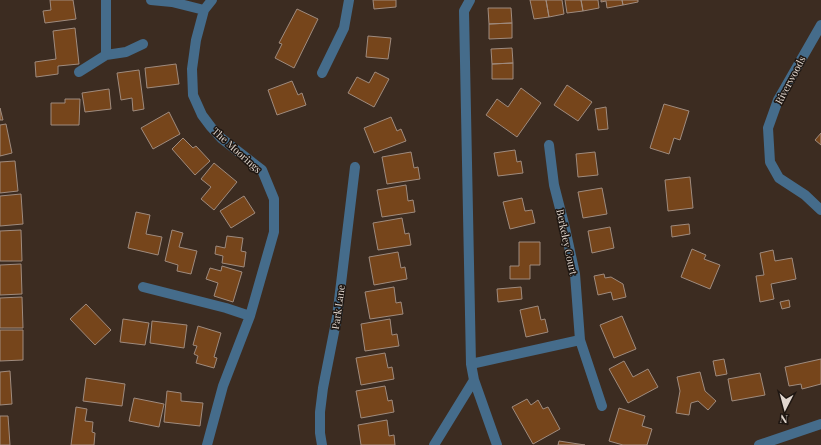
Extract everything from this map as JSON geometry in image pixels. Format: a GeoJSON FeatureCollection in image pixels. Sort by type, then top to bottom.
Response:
{"type":"FeatureCollection","features":[{"type":"Feature","properties":{"kind":"street"},"geometry":{"type":"LineString","coordinates":[[106,0],[106,55]]}},
{"type":"Feature","properties":{"kind":"street"},"geometry":{"type":"LineString","coordinates":[[151,0],[172,2],[204,10]]}},
{"type":"Feature","properties":{"kind":"street","name":"The Moorings"},"geometry":{"type":"LineString","coordinates":[[207,445],[223,386],[250,316],[274,232],[274,199],[262,170],[221,138],[211,127],[202,115],[194,95],[192,69],[196,40],[204,10],[212,0]]}},
{"type":"Feature","properties":{"kind":"street"},"geometry":{"type":"LineString","coordinates":[[322,73],[344,28],[349,0]]}},
{"type":"Feature","properties":{"kind":"street"},"geometry":{"type":"LineString","coordinates":[[470,0],[464,11],[471,364],[474,380],[497,445]]}},
{"type":"Feature","properties":{"kind":"street","name":"Riverwoods"},"geometry":{"type":"LineString","coordinates":[[821,25],[778,100],[768,128],[770,162],[779,178],[805,195],[821,210]]}},
{"type":"Feature","properties":{"kind":"street"},"geometry":{"type":"LineString","coordinates":[[79,72],[106,55],[126,52],[143,44]]}},
{"type":"Feature","properties":{"kind":"street","name":"Berkeley Court"},"geometry":{"type":"LineString","coordinates":[[549,145],[554,185],[566,228],[575,274],[580,340],[602,406]]}},
{"type":"Feature","properties":{"kind":"street","name":"Park Lane"},"geometry":{"type":"LineString","coordinates":[[322,445],[319,420],[337,317],[355,167]]}},
{"type":"Feature","properties":{"kind":"street"},"geometry":{"type":"LineString","coordinates":[[143,288],[226,308],[250,316]]}},
{"type":"Feature","properties":{"kind":"street"},"geometry":{"type":"LineString","coordinates":[[471,364],[580,340]]}},
{"type":"Feature","properties":{"kind":"street"},"geometry":{"type":"LineString","coordinates":[[434,445],[474,380]]}},
{"type":"Feature","properties":{"kind":"street"},"geometry":{"type":"LineString","coordinates":[[759,445],[821,424]]}},
{"type":"Feature","properties":{"kind":"building"},"geometry":{"type":"Polygon","coordinates":[[[50,0],[73,0],[76,19],[45,23],[43,11],[51,10],[50,0]]]}},
{"type":"Feature","properties":{"kind":"building"},"geometry":{"type":"Polygon","coordinates":[[[373,0],[396,0],[396,7],[374,9],[373,0]]]}},
{"type":"Feature","properties":{"kind":"building"},"geometry":{"type":"Polygon","coordinates":[[[530,0],[546,0],[549,17],[534,19],[530,0]]]}},
{"type":"Feature","properties":{"kind":"building"},"geometry":{"type":"Polygon","coordinates":[[[546,0],[562,0],[564,14],[549,17],[546,0]]]}},
{"type":"Feature","properties":{"kind":"building"},"geometry":{"type":"Polygon","coordinates":[[[565,0],[581,0],[583,11],[567,13],[565,0]]]}},
{"type":"Feature","properties":{"kind":"building"},"geometry":{"type":"Polygon","coordinates":[[[581,0],[598,0],[599,8],[583,11],[581,0]]]}},
{"type":"Feature","properties":{"kind":"building"},"geometry":{"type":"Polygon","coordinates":[[[601,0],[622,0],[623,5],[607,8],[606,1],[601,2],[601,0]]]}},
{"type":"Feature","properties":{"kind":"building"},"geometry":{"type":"Polygon","coordinates":[[[622,0],[638,0],[638,2],[623,5],[622,0]]]}},
{"type":"Feature","properties":{"kind":"building"},"geometry":{"type":"Polygon","coordinates":[[[488,8],[511,8],[512,23],[489,24],[488,8]]]}},
{"type":"Feature","properties":{"kind":"building"},"geometry":{"type":"Polygon","coordinates":[[[297,9],[318,19],[294,68],[275,58],[282,44],[279,43],[297,9]]]}},
{"type":"Feature","properties":{"kind":"building"},"geometry":{"type":"Polygon","coordinates":[[[512,23],[512,38],[489,39],[489,24],[512,23]]]}},
{"type":"Feature","properties":{"kind":"building"},"geometry":{"type":"Polygon","coordinates":[[[75,28],[79,64],[58,66],[58,74],[36,77],[35,62],[56,59],[53,31],[75,28]]]}},
{"type":"Feature","properties":{"kind":"building"},"geometry":{"type":"Polygon","coordinates":[[[368,36],[391,38],[388,59],[366,57],[368,36]]]}},
{"type":"Feature","properties":{"kind":"building"},"geometry":{"type":"Polygon","coordinates":[[[512,48],[513,63],[492,64],[491,49],[512,48]]]}},
{"type":"Feature","properties":{"kind":"building"},"geometry":{"type":"Polygon","coordinates":[[[513,63],[513,79],[492,79],[492,64],[513,63]]]}},
{"type":"Feature","properties":{"kind":"building"},"geometry":{"type":"Polygon","coordinates":[[[176,64],[179,84],[147,88],[145,68],[176,64]]]}},
{"type":"Feature","properties":{"kind":"building"},"geometry":{"type":"Polygon","coordinates":[[[139,70],[144,109],[133,111],[132,98],[121,100],[117,73],[139,70]]]}},
{"type":"Feature","properties":{"kind":"building"},"geometry":{"type":"Polygon","coordinates":[[[375,72],[389,79],[374,107],[348,93],[357,77],[369,83],[375,72]]]}},
{"type":"Feature","properties":{"kind":"building"},"geometry":{"type":"Polygon","coordinates":[[[292,81],[298,95],[302,93],[306,105],[277,115],[268,90],[292,81]]]}},
{"type":"Feature","properties":{"kind":"building"},"geometry":{"type":"Polygon","coordinates":[[[567,85],[592,102],[578,121],[554,105],[567,85]]]}},
{"type":"Feature","properties":{"kind":"building"},"geometry":{"type":"Polygon","coordinates":[[[521,88],[541,103],[517,137],[486,115],[497,99],[508,107],[521,88]]]}},
{"type":"Feature","properties":{"kind":"building"},"geometry":{"type":"Polygon","coordinates":[[[109,89],[111,109],[85,112],[82,93],[109,89]]]}},
{"type":"Feature","properties":{"kind":"building"},"geometry":{"type":"Polygon","coordinates":[[[65,99],[80,99],[79,125],[51,125],[51,103],[65,103],[65,99]]]}},
{"type":"Feature","properties":{"kind":"building"},"geometry":{"type":"Polygon","coordinates":[[[664,104],[689,111],[680,140],[674,138],[669,154],[650,148],[664,104]]]}},
{"type":"Feature","properties":{"kind":"building"},"geometry":{"type":"Polygon","coordinates":[[[606,107],[608,129],[598,130],[595,109],[606,107]]]}},
{"type":"Feature","properties":{"kind":"building"},"geometry":{"type":"Polygon","coordinates":[[[0,108],[3,120],[0,120],[0,108]]]}},
{"type":"Feature","properties":{"kind":"building"},"geometry":{"type":"Polygon","coordinates":[[[169,112],[180,134],[153,149],[141,128],[169,112]]]}},
{"type":"Feature","properties":{"kind":"building"},"geometry":{"type":"Polygon","coordinates":[[[391,117],[397,131],[401,129],[406,141],[374,153],[364,128],[391,117]]]}},
{"type":"Feature","properties":{"kind":"building"},"geometry":{"type":"Polygon","coordinates":[[[6,124],[12,153],[0,156],[0,125],[6,124]]]}},
{"type":"Feature","properties":{"kind":"building"},"geometry":{"type":"Polygon","coordinates":[[[821,133],[821,145],[815,140],[821,133]]]}},
{"type":"Feature","properties":{"kind":"building"},"geometry":{"type":"Polygon","coordinates":[[[183,138],[193,148],[196,146],[210,161],[195,175],[172,149],[183,138]]]}},
{"type":"Feature","properties":{"kind":"building"},"geometry":{"type":"Polygon","coordinates":[[[515,150],[517,162],[521,161],[523,173],[498,176],[494,153],[515,150]]]}},
{"type":"Feature","properties":{"kind":"building"},"geometry":{"type":"Polygon","coordinates":[[[411,152],[414,168],[418,167],[420,179],[387,184],[382,157],[411,152]]]}},
{"type":"Feature","properties":{"kind":"building"},"geometry":{"type":"Polygon","coordinates":[[[595,152],[598,175],[578,177],[576,154],[595,152]]]}},
{"type":"Feature","properties":{"kind":"building"},"geometry":{"type":"Polygon","coordinates":[[[15,161],[18,191],[0,193],[0,162],[15,161]]]}},
{"type":"Feature","properties":{"kind":"building"},"geometry":{"type":"Polygon","coordinates":[[[214,163],[237,182],[214,210],[201,199],[211,187],[201,179],[214,163]]]}},
{"type":"Feature","properties":{"kind":"building"},"geometry":{"type":"Polygon","coordinates":[[[690,177],[693,208],[668,211],[665,180],[690,177]]]}},
{"type":"Feature","properties":{"kind":"building"},"geometry":{"type":"Polygon","coordinates":[[[406,185],[408,201],[413,200],[415,212],[382,217],[377,190],[406,185]]]}},
{"type":"Feature","properties":{"kind":"building"},"geometry":{"type":"Polygon","coordinates":[[[602,188],[607,214],[583,218],[578,192],[602,188]]]}},
{"type":"Feature","properties":{"kind":"building"},"geometry":{"type":"Polygon","coordinates":[[[21,194],[23,224],[0,226],[0,196],[21,194]]]}},
{"type":"Feature","properties":{"kind":"building"},"geometry":{"type":"Polygon","coordinates":[[[244,196],[255,213],[231,228],[220,211],[244,196]]]}},
{"type":"Feature","properties":{"kind":"building"},"geometry":{"type":"Polygon","coordinates":[[[522,198],[525,211],[532,210],[535,223],[510,229],[503,202],[522,198]]]}},
{"type":"Feature","properties":{"kind":"building"},"geometry":{"type":"Polygon","coordinates":[[[136,212],[150,215],[146,234],[162,237],[158,255],[128,248],[136,212]]]}},
{"type":"Feature","properties":{"kind":"building"},"geometry":{"type":"Polygon","coordinates":[[[402,218],[405,234],[409,233],[411,245],[378,250],[373,223],[402,218]]]}},
{"type":"Feature","properties":{"kind":"building"},"geometry":{"type":"Polygon","coordinates":[[[689,224],[690,234],[672,237],[671,226],[689,224]]]}},
{"type":"Feature","properties":{"kind":"building"},"geometry":{"type":"Polygon","coordinates":[[[610,227],[614,248],[592,253],[588,231],[610,227]]]}},
{"type":"Feature","properties":{"kind":"building"},"geometry":{"type":"Polygon","coordinates":[[[21,230],[22,261],[0,261],[0,231],[21,230]]]}},
{"type":"Feature","properties":{"kind":"building"},"geometry":{"type":"Polygon","coordinates":[[[172,230],[183,233],[179,247],[197,251],[191,274],[177,271],[178,265],[165,261],[172,230]]]}},
{"type":"Feature","properties":{"kind":"building"},"geometry":{"type":"Polygon","coordinates":[[[227,236],[243,238],[241,251],[246,252],[244,267],[222,263],[223,256],[215,254],[216,246],[225,248],[227,236]]]}},
{"type":"Feature","properties":{"kind":"building"},"geometry":{"type":"Polygon","coordinates":[[[519,242],[540,242],[540,265],[530,265],[530,279],[510,279],[510,266],[519,266],[519,242]]]}},
{"type":"Feature","properties":{"kind":"building"},"geometry":{"type":"Polygon","coordinates":[[[692,249],[706,255],[704,259],[720,265],[710,289],[681,277],[692,249]]]}},
{"type":"Feature","properties":{"kind":"building"},"geometry":{"type":"Polygon","coordinates":[[[773,250],[775,261],[792,258],[796,279],[771,284],[774,299],[760,302],[756,276],[764,275],[760,253],[773,250]]]}},
{"type":"Feature","properties":{"kind":"building"},"geometry":{"type":"Polygon","coordinates":[[[398,252],[401,268],[405,267],[407,279],[374,285],[369,257],[398,252]]]}},
{"type":"Feature","properties":{"kind":"building"},"geometry":{"type":"Polygon","coordinates":[[[21,264],[22,294],[0,295],[0,265],[21,264]]]}},
{"type":"Feature","properties":{"kind":"building"},"geometry":{"type":"Polygon","coordinates":[[[222,266],[242,272],[233,302],[214,296],[218,283],[206,279],[210,268],[221,271],[222,266]]]}},
{"type":"Feature","properties":{"kind":"building"},"geometry":{"type":"Polygon","coordinates":[[[604,274],[605,278],[611,277],[623,284],[626,297],[613,300],[611,292],[598,295],[594,276],[604,274]]]}},
{"type":"Feature","properties":{"kind":"building"},"geometry":{"type":"Polygon","coordinates":[[[394,287],[396,303],[401,302],[403,314],[370,319],[365,292],[394,287]]]}},
{"type":"Feature","properties":{"kind":"building"},"geometry":{"type":"Polygon","coordinates":[[[521,287],[522,299],[498,302],[497,289],[521,287]]]}},
{"type":"Feature","properties":{"kind":"building"},"geometry":{"type":"Polygon","coordinates":[[[22,297],[23,328],[0,328],[0,298],[22,297]]]}},
{"type":"Feature","properties":{"kind":"building"},"geometry":{"type":"Polygon","coordinates":[[[789,300],[790,307],[782,309],[780,302],[789,300]]]}},
{"type":"Feature","properties":{"kind":"building"},"geometry":{"type":"Polygon","coordinates":[[[86,304],[111,330],[95,345],[70,319],[86,304]]]}},
{"type":"Feature","properties":{"kind":"building"},"geometry":{"type":"Polygon","coordinates":[[[538,306],[541,320],[545,319],[548,332],[526,337],[520,310],[538,306]]]}},
{"type":"Feature","properties":{"kind":"building"},"geometry":{"type":"Polygon","coordinates":[[[622,316],[636,349],[614,358],[600,325],[622,316]]]}},
{"type":"Feature","properties":{"kind":"building"},"geometry":{"type":"Polygon","coordinates":[[[123,319],[149,323],[145,345],[120,342],[123,319]]]}},
{"type":"Feature","properties":{"kind":"building"},"geometry":{"type":"Polygon","coordinates":[[[390,319],[392,335],[397,334],[399,346],[365,351],[361,324],[390,319]]]}},
{"type":"Feature","properties":{"kind":"building"},"geometry":{"type":"Polygon","coordinates":[[[152,321],[187,325],[184,348],[150,343],[152,321]]]}},
{"type":"Feature","properties":{"kind":"building"},"geometry":{"type":"Polygon","coordinates":[[[198,326],[221,333],[214,357],[217,358],[214,368],[196,363],[198,356],[194,354],[197,346],[193,345],[198,326]]]}},
{"type":"Feature","properties":{"kind":"building"},"geometry":{"type":"Polygon","coordinates":[[[0,330],[23,330],[23,360],[0,361],[0,330]]]}},
{"type":"Feature","properties":{"kind":"building"},"geometry":{"type":"Polygon","coordinates":[[[385,353],[388,368],[392,367],[394,379],[361,385],[356,358],[385,353]]]}},
{"type":"Feature","properties":{"kind":"building"},"geometry":{"type":"Polygon","coordinates":[[[724,359],[727,374],[716,376],[713,361],[724,359]]]}},
{"type":"Feature","properties":{"kind":"building"},"geometry":{"type":"Polygon","coordinates":[[[821,359],[821,384],[802,389],[801,384],[789,386],[785,367],[821,359]]]}},
{"type":"Feature","properties":{"kind":"building"},"geometry":{"type":"Polygon","coordinates":[[[624,361],[633,377],[648,369],[658,387],[628,403],[609,369],[624,361]]]}},
{"type":"Feature","properties":{"kind":"building"},"geometry":{"type":"Polygon","coordinates":[[[10,371],[12,404],[0,405],[0,372],[10,371]]]}},
{"type":"Feature","properties":{"kind":"building"},"geometry":{"type":"Polygon","coordinates":[[[700,372],[705,391],[716,401],[708,410],[698,401],[691,403],[689,415],[676,413],[680,391],[677,377],[700,372]]]}},
{"type":"Feature","properties":{"kind":"building"},"geometry":{"type":"Polygon","coordinates":[[[760,373],[765,395],[732,401],[728,379],[760,373]]]}},
{"type":"Feature","properties":{"kind":"building"},"geometry":{"type":"Polygon","coordinates":[[[86,378],[125,384],[122,406],[83,401],[86,378]]]}},
{"type":"Feature","properties":{"kind":"building"},"geometry":{"type":"Polygon","coordinates":[[[385,386],[388,401],[392,400],[394,412],[361,418],[356,391],[385,386]]]}},
{"type":"Feature","properties":{"kind":"building"},"geometry":{"type":"Polygon","coordinates":[[[167,391],[181,393],[181,401],[203,403],[200,426],[164,422],[167,391]]]}},
{"type":"Feature","properties":{"kind":"building"},"geometry":{"type":"Polygon","coordinates":[[[134,398],[164,404],[159,427],[129,421],[134,398]]]}},
{"type":"Feature","properties":{"kind":"building"},"geometry":{"type":"Polygon","coordinates":[[[527,399],[531,405],[538,400],[543,409],[548,407],[560,429],[533,444],[512,407],[527,399]]]}},
{"type":"Feature","properties":{"kind":"building"},"geometry":{"type":"Polygon","coordinates":[[[76,407],[87,409],[85,421],[93,422],[92,432],[95,433],[94,445],[71,445],[76,407]]]}},
{"type":"Feature","properties":{"kind":"building"},"geometry":{"type":"Polygon","coordinates":[[[619,408],[645,416],[642,426],[652,429],[647,445],[623,445],[609,441],[619,408]]]}},
{"type":"Feature","properties":{"kind":"building"},"geometry":{"type":"Polygon","coordinates":[[[0,416],[8,416],[10,445],[0,445],[0,416]]]}},
{"type":"Feature","properties":{"kind":"building"},"geometry":{"type":"Polygon","coordinates":[[[387,420],[389,436],[394,435],[395,445],[361,445],[358,425],[387,420]]]}},
{"type":"Feature","properties":{"kind":"building"},"geometry":{"type":"Polygon","coordinates":[[[559,441],[585,445],[558,445],[559,441]]]}}]}
